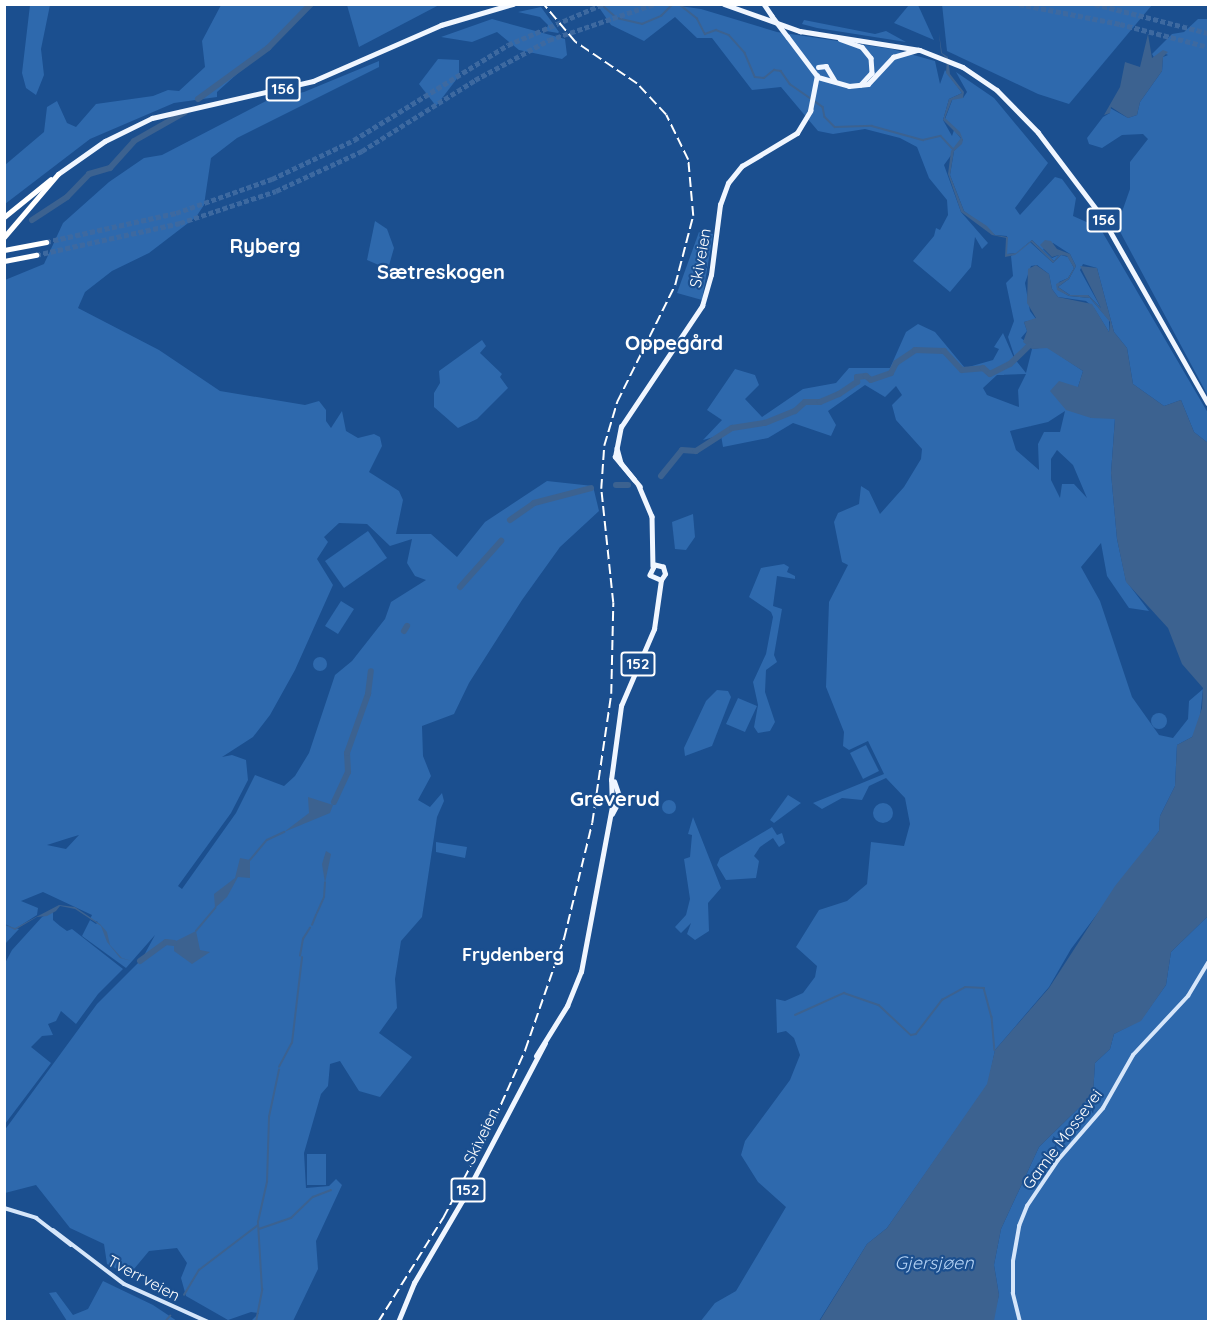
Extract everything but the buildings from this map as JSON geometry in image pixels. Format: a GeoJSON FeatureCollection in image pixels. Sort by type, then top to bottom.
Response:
{"type":"FeatureCollection","features":[{"type":"Feature","properties":{"kind":"highway"},"geometry":{"type":"LineString","coordinates":[[4,217],[58,174]]}},
{"type":"Feature","properties":{"kind":"highway"},"geometry":{"type":"LineString","coordinates":[[4,237],[58,174]]}},
{"type":"Feature","properties":{"kind":"highway"},"geometry":{"type":"LineString","coordinates":[[4,250],[46,242]]}},
{"type":"Feature","properties":{"kind":"highway"},"geometry":{"type":"LineString","coordinates":[[4,261],[36,255]]}},
{"type":"Feature","properties":{"kind":"main road","name":"156"},"geometry":{"type":"LineString","coordinates":[[58,174],[105,141],[152,118],[313,81],[441,26],[513,4]]}},
{"type":"Feature","properties":{"kind":"main road","name":"156"},"geometry":{"type":"LineString","coordinates":[[724,4],[783,26],[854,43],[869,54],[873,70],[861,85]]}},
{"type":"Feature","properties":{"kind":"main road"},"geometry":{"type":"LineString","coordinates":[[764,4],[806,59],[821,74],[837,83],[861,85],[871,82],[894,57],[921,50]]}},
{"type":"Feature","properties":{"kind":"main road","name":"156"},"geometry":{"type":"LineString","coordinates":[[829,36],[927,52],[963,67],[1010,102],[1082,187],[1124,249],[1209,403]]}},
{"type":"Feature","properties":{"kind":"main road","name":"Skiveien"},"geometry":{"type":"LineString","coordinates":[[656,565],[652,516],[640,487],[620,460],[618,436],[626,417],[659,375],[702,306],[711,275],[721,199],[730,180],[742,166],[787,142],[807,117],[821,74]]}},
{"type":"Feature","properties":{"kind":"main road","name":"152"},"geometry":{"type":"LineString","coordinates":[[615,802],[612,776],[624,695],[654,629],[658,580],[666,572],[656,565],[650,573],[658,580]]}},
{"type":"Feature","properties":{"kind":"main road","name":"152"},"geometry":{"type":"LineString","coordinates":[[614,794],[620,797],[615,802]]}},
{"type":"Feature","properties":{"kind":"main road","name":"Skiveien"},"geometry":{"type":"LineString","coordinates":[[398,1322],[414,1283],[462,1201],[536,1056],[565,1010],[581,972],[608,819],[615,802]]}},
{"type":"Feature","properties":{"kind":"main road","name":"Gamle Mossevei"},"geometry":{"type":"LineString","coordinates":[[1020,1322],[1013,1293],[1013,1261],[1018,1226],[1027,1206],[1058,1160],[1103,1108],[1132,1055],[1188,996],[1209,963]]}},
{"type":"Feature","properties":{"kind":"main road","name":"Tverrveien"},"geometry":{"type":"LineString","coordinates":[[4,1208],[32,1216],[131,1288],[208,1322]]}},
{"type":"Feature","properties":{"kind":"shaded area"},"geometry":{"type":"Polygon","coordinates":[[[347,4],[439,5],[359,47],[347,4]]]}},
{"type":"Feature","properties":{"kind":"shaded area"},"geometry":{"type":"Polygon","coordinates":[[[666,4],[701,9],[777,32],[892,49],[935,61],[940,84],[945,70],[962,93],[949,99],[943,120],[952,136],[954,130],[962,140],[944,165],[961,212],[988,243],[982,249],[975,237],[971,267],[950,292],[913,261],[934,236],[936,228],[940,230],[948,215],[947,200],[929,178],[917,147],[900,138],[865,129],[833,134],[818,131],[781,87],[752,90],[712,38],[697,38],[675,17],[644,41],[611,25],[598,6],[666,4]]]}},
{"type":"Feature","properties":{"kind":"shaded area"},"geometry":{"type":"Polygon","coordinates":[[[942,4],[1152,5],[1069,104],[1038,94],[947,51],[942,4]]]}},
{"type":"Feature","properties":{"kind":"shaded area"},"geometry":{"type":"Polygon","coordinates":[[[30,5],[50,5],[41,49],[44,75],[36,95],[26,88],[22,73],[30,5]]]}},
{"type":"Feature","properties":{"kind":"shaded area"},"geometry":{"type":"Polygon","coordinates":[[[221,5],[314,5],[217,92],[217,97],[174,103],[90,139],[5,204],[5,165],[44,132],[47,107],[57,101],[67,123],[76,127],[96,104],[153,96],[168,90],[179,91],[205,67],[202,41],[221,5]]]}},
{"type":"Feature","properties":{"kind":"shaded area"},"geometry":{"type":"Polygon","coordinates":[[[909,5],[918,5],[934,40],[894,23],[909,5]]]}},
{"type":"Feature","properties":{"kind":"shaded area"},"geometry":{"type":"Polygon","coordinates":[[[541,7],[558,33],[546,31],[548,25],[540,17],[518,12],[541,7]]]}},
{"type":"Feature","properties":{"kind":"shaded area"},"geometry":{"type":"Polygon","coordinates":[[[492,19],[565,39],[567,55],[562,59],[519,50],[497,32],[472,42],[441,37],[492,19]]]}},
{"type":"Feature","properties":{"kind":"shaded area"},"geometry":{"type":"Polygon","coordinates":[[[1198,19],[1208,19],[1208,396],[1117,226],[1130,189],[1130,162],[1148,139],[1143,134],[1122,135],[1102,148],[1089,144],[1087,138],[1103,117],[1110,113],[1110,108],[1128,118],[1137,115],[1140,102],[1162,71],[1163,57],[1168,55],[1161,52],[1155,59],[1152,54],[1172,34],[1184,32],[1198,19]]]}},
{"type":"Feature","properties":{"kind":"shaded area"},"geometry":{"type":"Polygon","coordinates":[[[804,20],[875,34],[886,31],[906,42],[817,28],[802,24],[804,20]]]}},
{"type":"Feature","properties":{"kind":"shaded area"},"geometry":{"type":"Polygon","coordinates":[[[438,59],[459,60],[459,76],[436,106],[419,84],[438,59]]]}},
{"type":"Feature","properties":{"kind":"shaded area"},"geometry":{"type":"Polygon","coordinates":[[[379,61],[379,67],[237,138],[211,158],[204,205],[196,217],[149,253],[112,271],[85,292],[78,308],[159,350],[220,391],[305,405],[319,401],[326,410],[326,421],[331,428],[342,411],[346,431],[358,438],[374,434],[380,437],[382,446],[369,472],[399,491],[403,500],[396,534],[431,534],[457,557],[485,522],[547,481],[593,486],[599,511],[560,547],[522,600],[469,683],[454,714],[422,726],[423,756],[431,776],[418,800],[430,807],[442,793],[444,801],[437,817],[422,917],[401,941],[395,979],[397,1008],[379,1033],[412,1057],[380,1097],[359,1091],[340,1061],[330,1064],[328,1086],[321,1094],[304,1153],[306,1188],[329,1186],[336,1179],[342,1185],[316,1241],[318,1269],[293,1321],[251,1321],[259,1313],[251,1312],[228,1320],[186,1296],[181,1278],[187,1263],[177,1248],[149,1251],[134,1269],[121,1271],[107,1264],[104,1244],[70,1228],[36,1185],[5,1193],[4,1131],[97,1004],[142,959],[155,935],[126,968],[82,936],[90,920],[96,924],[98,922],[90,919],[92,915],[43,892],[21,901],[38,908],[37,915],[15,929],[5,924],[5,280],[44,264],[63,223],[109,182],[144,158],[162,155],[268,100],[304,92],[379,61]],[[339,523],[324,537],[328,542],[317,559],[333,585],[295,670],[270,715],[253,737],[222,757],[232,755],[246,760],[248,780],[231,813],[178,886],[182,889],[236,813],[255,775],[284,786],[295,776],[309,753],[335,675],[352,661],[385,619],[391,602],[426,580],[415,576],[407,563],[412,539],[390,546],[367,524],[339,523]],[[79,835],[69,838],[47,845],[66,849],[79,835]]]}},
{"type":"Feature","properties":{"kind":"shaded area"},"geometry":{"type":"Polygon","coordinates":[[[956,72],[994,98],[1048,163],[1015,208],[1020,215],[1055,177],[1062,179],[1076,198],[1073,216],[1100,228],[1208,413],[1208,443],[1194,432],[1181,400],[1164,406],[1133,384],[1127,348],[1114,332],[1097,268],[1083,264],[1080,270],[1101,308],[1088,295],[1070,295],[1058,287],[1069,279],[1076,266],[1070,254],[1053,243],[1043,249],[1052,258],[1059,255],[1054,261],[1032,240],[1016,253],[1007,254],[1007,236],[995,235],[964,211],[950,175],[954,151],[963,140],[945,119],[953,98],[963,98],[967,92],[956,72]]]}},
{"type":"Feature","properties":{"kind":"shaded area"},"geometry":{"type":"Polygon","coordinates":[[[375,221],[387,229],[394,248],[388,269],[367,260],[375,221]]]}},
{"type":"Feature","properties":{"kind":"shaded area"},"geometry":{"type":"Polygon","coordinates":[[[699,232],[713,234],[702,300],[677,293],[699,232]]]}},
{"type":"Feature","properties":{"kind":"shaded area"},"geometry":{"type":"Polygon","coordinates":[[[1030,242],[1053,263],[1061,255],[1068,257],[1074,268],[1068,278],[1059,282],[1057,289],[1069,296],[1090,298],[1109,320],[1109,332],[1094,308],[1086,301],[1058,297],[1052,289],[1049,274],[1037,265],[1031,266],[1025,283],[1030,311],[1036,319],[1024,322],[1027,331],[1021,338],[1030,345],[1015,358],[1008,337],[1014,321],[1006,283],[1013,276],[1011,256],[1030,242]]]}},
{"type":"Feature","properties":{"kind":"shaded area"},"geometry":{"type":"Polygon","coordinates":[[[918,324],[935,332],[965,368],[993,360],[999,349],[994,347],[1003,333],[1014,358],[1026,373],[1032,349],[1047,347],[1083,371],[1078,387],[1091,418],[1115,418],[1111,473],[1117,539],[1126,581],[1149,611],[1129,608],[1107,576],[1101,543],[1081,567],[1100,601],[1132,697],[1159,735],[1173,738],[1188,719],[1189,701],[1203,689],[1199,727],[1192,737],[1177,745],[1175,786],[1160,816],[1159,831],[1071,949],[1049,987],[995,1050],[988,1084],[887,1228],[867,1244],[819,1321],[700,1322],[715,1303],[736,1291],[786,1207],[758,1182],[741,1155],[745,1141],[790,1080],[800,1055],[794,1038],[786,1031],[777,1033],[776,999],[785,1001],[803,993],[815,977],[817,966],[796,947],[819,910],[847,901],[867,884],[871,842],[904,846],[910,824],[905,798],[886,778],[869,786],[862,800],[842,798],[822,809],[813,803],[884,774],[868,741],[849,750],[843,746],[844,732],[826,687],[829,602],[848,565],[842,562],[834,522],[838,513],[859,504],[861,486],[869,491],[880,514],[904,487],[921,459],[922,449],[896,420],[892,405],[902,395],[896,386],[885,397],[865,385],[828,411],[836,425],[831,436],[793,423],[768,438],[723,447],[721,435],[703,440],[722,420],[707,410],[735,369],[755,375],[759,385],[745,399],[762,417],[803,389],[836,383],[849,368],[890,368],[906,332],[918,324]],[[1026,374],[997,375],[983,388],[987,395],[1019,407],[1018,390],[1026,374]],[[1065,411],[1048,422],[1010,431],[1016,450],[1039,470],[1038,444],[1044,432],[1060,432],[1065,411]],[[1057,450],[1051,459],[1051,480],[1060,498],[1062,484],[1074,484],[1087,498],[1073,465],[1057,450]]]}},
{"type":"Feature","properties":{"kind":"shaded area"},"geometry":{"type":"Polygon","coordinates":[[[482,340],[486,346],[480,353],[502,374],[500,377],[508,388],[477,419],[458,428],[434,407],[434,393],[440,383],[439,371],[482,340]]]}},
{"type":"Feature","properties":{"kind":"shaded area"},"geometry":{"type":"Polygon","coordinates":[[[693,514],[695,537],[686,550],[675,549],[672,522],[693,514]]]}},
{"type":"Feature","properties":{"kind":"shaded area"},"geometry":{"type":"Polygon","coordinates":[[[368,531],[387,558],[344,588],[325,561],[368,531]]]}},
{"type":"Feature","properties":{"kind":"shaded area"},"geometry":{"type":"Polygon","coordinates":[[[784,564],[789,567],[787,572],[795,576],[795,579],[777,576],[773,606],[782,609],[774,655],[777,662],[766,670],[765,692],[775,722],[770,731],[758,733],[754,727],[758,705],[753,682],[766,654],[773,617],[771,612],[749,597],[761,568],[784,564]]]}},
{"type":"Feature","properties":{"kind":"shaded area"},"geometry":{"type":"Polygon","coordinates":[[[341,601],[354,609],[338,634],[325,626],[341,601]]]}},
{"type":"Feature","properties":{"kind":"shaded area"},"geometry":{"type":"Polygon","coordinates":[[[320,657],[325,659],[327,664],[325,669],[320,671],[315,669],[313,664],[315,659],[320,657]]]}},
{"type":"Feature","properties":{"kind":"shaded area"},"geometry":{"type":"Polygon","coordinates":[[[717,690],[728,691],[731,697],[712,746],[685,756],[684,748],[706,701],[717,690]]]}},
{"type":"Feature","properties":{"kind":"shaded area"},"geometry":{"type":"Polygon","coordinates":[[[738,698],[757,706],[745,732],[726,724],[738,698]]]}},
{"type":"Feature","properties":{"kind":"shaded area"},"geometry":{"type":"Polygon","coordinates":[[[1156,713],[1162,713],[1167,721],[1165,727],[1156,729],[1151,724],[1151,718],[1156,713]]]}},
{"type":"Feature","properties":{"kind":"shaded area"},"geometry":{"type":"Polygon","coordinates":[[[866,745],[879,771],[863,779],[850,753],[866,745]]]}},
{"type":"Feature","properties":{"kind":"shaded area"},"geometry":{"type":"Polygon","coordinates":[[[788,795],[801,803],[774,823],[770,820],[788,795]]]}},
{"type":"Feature","properties":{"kind":"shaded area"},"geometry":{"type":"Polygon","coordinates":[[[669,800],[674,802],[676,807],[674,812],[669,814],[664,812],[662,807],[664,802],[669,800]]]}},
{"type":"Feature","properties":{"kind":"shaded area"},"geometry":{"type":"Polygon","coordinates":[[[883,803],[890,806],[893,813],[890,820],[883,823],[876,820],[873,813],[876,806],[883,803]]]}},
{"type":"Feature","properties":{"kind":"shaded area"},"geometry":{"type":"Polygon","coordinates":[[[693,817],[721,888],[708,903],[709,931],[695,940],[687,934],[691,923],[681,933],[675,927],[686,915],[690,899],[684,859],[690,857],[692,835],[688,834],[693,817]]]}},
{"type":"Feature","properties":{"kind":"shaded area"},"geometry":{"type":"Polygon","coordinates":[[[772,827],[777,835],[782,833],[785,843],[779,847],[773,838],[760,847],[754,856],[759,861],[756,878],[726,880],[717,865],[720,858],[772,827]]]}},
{"type":"Feature","properties":{"kind":"shaded area"},"geometry":{"type":"Polygon","coordinates":[[[436,842],[467,847],[465,858],[436,852],[436,842]]]}},
{"type":"Feature","properties":{"kind":"shaded area"},"geometry":{"type":"Polygon","coordinates":[[[53,911],[53,920],[60,926],[67,931],[72,929],[123,969],[98,994],[76,1024],[61,1011],[56,1021],[48,1024],[53,1035],[42,1036],[31,1047],[51,1063],[5,1124],[4,965],[12,950],[42,917],[53,911]]]}},
{"type":"Feature","properties":{"kind":"shaded area"},"geometry":{"type":"Polygon","coordinates":[[[1208,916],[1208,1321],[992,1322],[999,1295],[994,1265],[1001,1229],[1039,1147],[1093,1094],[1095,1063],[1110,1049],[1114,1034],[1141,1020],[1166,985],[1171,952],[1208,916]]]}},
{"type":"Feature","properties":{"kind":"shaded area"},"geometry":{"type":"Polygon","coordinates":[[[5,925],[19,929],[5,944],[5,925]]]}},
{"type":"Feature","properties":{"kind":"shaded area"},"geometry":{"type":"Polygon","coordinates":[[[307,1154],[326,1154],[326,1185],[307,1185],[307,1154]]]}},
{"type":"Feature","properties":{"kind":"shaded area"},"geometry":{"type":"Polygon","coordinates":[[[103,1281],[153,1305],[177,1321],[67,1321],[49,1293],[56,1292],[73,1315],[88,1309],[103,1281]]]}},
{"type":"Feature","properties":{"kind":"water","name":"Gjersjøen"},"geometry":{"type":"Polygon","coordinates":[[[939,33],[942,53],[948,57],[950,74],[964,92],[963,98],[952,100],[945,118],[960,132],[963,140],[954,151],[950,175],[964,211],[987,226],[995,235],[1008,237],[1007,254],[1016,253],[1032,240],[1054,261],[1059,255],[1052,257],[1040,245],[1045,240],[1051,241],[1057,249],[1070,254],[1076,266],[1069,279],[1058,287],[1070,295],[1088,295],[1101,308],[1080,266],[1097,268],[1114,332],[1127,348],[1133,384],[1164,406],[1181,400],[1194,432],[1208,443],[1208,916],[1171,952],[1166,985],[1141,1021],[1114,1034],[1110,1049],[1095,1063],[1093,1094],[1039,1147],[1001,1229],[994,1265],[999,1295],[994,1321],[819,1322],[867,1244],[887,1228],[987,1084],[995,1050],[1049,988],[1115,886],[1159,831],[1160,816],[1175,786],[1177,745],[1192,737],[1202,708],[1203,688],[1182,664],[1168,628],[1126,582],[1117,539],[1111,473],[1115,419],[1091,418],[1066,410],[1050,391],[1059,381],[1078,387],[1083,371],[1047,348],[1032,349],[1023,342],[1027,331],[1024,322],[1036,318],[1027,303],[1028,269],[1036,265],[1049,274],[1052,289],[1058,297],[1092,304],[1109,332],[1110,322],[1090,298],[1069,296],[1057,290],[1056,284],[1068,278],[1074,268],[1067,256],[1061,255],[1053,263],[1031,242],[1015,255],[1005,257],[1006,238],[992,235],[961,212],[948,174],[951,151],[961,138],[943,120],[949,99],[962,93],[946,73],[947,59],[941,53],[939,33]]]}},
{"type":"Feature","properties":{"kind":"water"},"geometry":{"type":"Polygon","coordinates":[[[1148,34],[1152,58],[1163,50],[1168,52],[1163,57],[1162,71],[1140,102],[1137,115],[1128,118],[1111,107],[1110,113],[1104,115],[1120,87],[1125,62],[1140,67],[1148,34]]]}},
{"type":"Feature","properties":{"kind":"water"},"geometry":{"type":"Polygon","coordinates":[[[308,797],[333,805],[330,813],[284,832],[309,813],[308,797]]]}},
{"type":"Feature","properties":{"kind":"water"},"geometry":{"type":"Polygon","coordinates":[[[326,851],[331,854],[325,883],[322,864],[326,851]]]}},
{"type":"Feature","properties":{"kind":"water"},"geometry":{"type":"Polygon","coordinates":[[[240,858],[250,860],[250,878],[238,877],[227,897],[215,908],[214,894],[235,878],[240,858]]]}},
{"type":"Feature","properties":{"kind":"water"},"geometry":{"type":"Polygon","coordinates":[[[59,905],[75,907],[100,924],[107,932],[110,945],[122,958],[132,961],[120,958],[107,942],[101,926],[75,909],[60,906],[47,916],[37,917],[15,930],[5,925],[15,928],[59,905]]]}},
{"type":"Feature","properties":{"kind":"water"},"geometry":{"type":"Polygon","coordinates":[[[196,931],[200,950],[210,952],[192,964],[174,951],[174,942],[196,931]]]}},
{"type":"Feature","properties":{"kind":"waterway"},"geometry":{"type":"LineString","coordinates":[[198,99],[268,48],[311,4]]}},
{"type":"Feature","properties":{"kind":"waterway"},"geometry":{"type":"LineString","coordinates":[[601,4],[617,18],[642,24],[661,16],[673,4]]}},
{"type":"Feature","properties":{"kind":"waterway"},"geometry":{"type":"LineString","coordinates":[[679,4],[697,18],[705,34],[716,30],[729,35],[745,53],[755,77],[764,78],[774,70],[781,71],[790,84],[823,107],[825,117],[835,127],[872,126],[923,140],[941,136],[953,149]]}},
{"type":"Feature","properties":{"kind":"waterway"},"geometry":{"type":"LineString","coordinates":[[32,220],[67,197],[89,174],[110,168],[134,141],[185,112]]}},
{"type":"Feature","properties":{"kind":"waterway"},"geometry":{"type":"LineString","coordinates":[[661,476],[682,450],[696,451],[732,428],[765,423],[795,411],[805,402],[820,402],[839,394],[857,382],[857,377],[866,376],[871,380],[891,373],[896,363],[915,350],[944,351],[962,370],[983,368],[990,374],[1010,364],[1030,345]]}},
{"type":"Feature","properties":{"kind":"waterway"},"geometry":{"type":"LineString","coordinates":[[616,485],[628,485]]}},
{"type":"Feature","properties":{"kind":"waterway"},"geometry":{"type":"LineString","coordinates":[[510,520],[534,503],[591,488]]}},
{"type":"Feature","properties":{"kind":"waterway"},"geometry":{"type":"LineString","coordinates":[[460,587],[501,541]]}},
{"type":"Feature","properties":{"kind":"waterway"},"geometry":{"type":"LineString","coordinates":[[404,631],[407,626]]}},
{"type":"Feature","properties":{"kind":"waterway"},"geometry":{"type":"LineString","coordinates":[[334,802],[348,772],[347,753],[368,694],[371,671]]}},
{"type":"Feature","properties":{"kind":"waterway"},"geometry":{"type":"LineString","coordinates":[[250,860],[267,840],[284,832]]}},
{"type":"Feature","properties":{"kind":"waterway"},"geometry":{"type":"LineString","coordinates":[[317,913],[324,897],[325,883]]}},
{"type":"Feature","properties":{"kind":"waterway"},"geometry":{"type":"LineString","coordinates":[[196,931],[215,908]]}},
{"type":"Feature","properties":{"kind":"waterway"},"geometry":{"type":"LineString","coordinates":[[312,925],[316,915]]}},
{"type":"Feature","properties":{"kind":"waterway"},"geometry":{"type":"LineString","coordinates":[[300,956],[303,939],[310,928]]}},
{"type":"Feature","properties":{"kind":"waterway"},"geometry":{"type":"LineString","coordinates":[[140,961],[166,942],[174,943]]}},
{"type":"Feature","properties":{"kind":"waterway"},"geometry":{"type":"LineString","coordinates":[[279,1067],[292,1043],[302,958]]}},
{"type":"Feature","properties":{"kind":"waterway"},"geometry":{"type":"LineString","coordinates":[[795,1015],[844,993],[879,1005],[911,1035],[916,1034],[942,1000],[965,987],[984,988],[992,1017],[995,1050]]}},
{"type":"Feature","properties":{"kind":"waterway"},"geometry":{"type":"LineString","coordinates":[[256,1322],[262,1290],[258,1222],[267,1182],[269,1117],[279,1070]]}},
{"type":"Feature","properties":{"kind":"waterway"},"geometry":{"type":"LineString","coordinates":[[259,1229],[291,1218],[313,1197],[331,1190]]}},
{"type":"Feature","properties":{"kind":"waterway"},"geometry":{"type":"LineString","coordinates":[[184,1295],[199,1270],[257,1226]]}},
{"type":"Feature","properties":{"kind":"waterway"},"geometry":{"type":"LineString","coordinates":[[165,1322],[170,1316]]}},
{"type":"Feature","properties":{"kind":"tunnel"},"geometry":{"type":"LineString","coordinates":[[46,242],[176,213],[272,179],[354,140],[508,45],[603,4]]}},
{"type":"Feature","properties":{"kind":"tunnel"},"geometry":{"type":"LineString","coordinates":[[36,255],[180,223],[276,191],[362,151],[475,80],[549,40],[654,4]]}},
{"type":"Feature","properties":{"kind":"tunnel"},"geometry":{"type":"LineString","coordinates":[[1019,4],[1120,24],[1208,47]]}},
{"type":"Feature","properties":{"kind":"tunnel"},"geometry":{"type":"LineString","coordinates":[[1095,4],[1208,33]]}},
{"type":"Feature","properties":{"kind":"railway"},"geometry":{"type":"LineString","coordinates":[[378,1322],[443,1218],[489,1131],[525,1050],[564,938],[592,823],[611,694],[613,603],[601,489],[604,446],[617,402],[675,285],[693,216],[688,160],[666,115],[637,84],[575,42],[543,4]]}},
{"type":"Feature","properties":{"kind":"district","name":"Ryberg"},"geometry":{"type":"Point","coordinates":[265,245]}},
{"type":"Feature","properties":{"kind":"district","name":"Sætreskogen"},"geometry":{"type":"Point","coordinates":[441,271]}},
{"type":"Feature","properties":{"kind":"district","name":"Oppegård"},"geometry":{"type":"Point","coordinates":[674,342]}},
{"type":"Feature","properties":{"kind":"district","name":"Greverud"},"geometry":{"type":"Point","coordinates":[615,798]}},
{"type":"Feature","properties":{"kind":"district","name":"Frydenberg"},"geometry":{"type":"Point","coordinates":[513,955]}}]}
